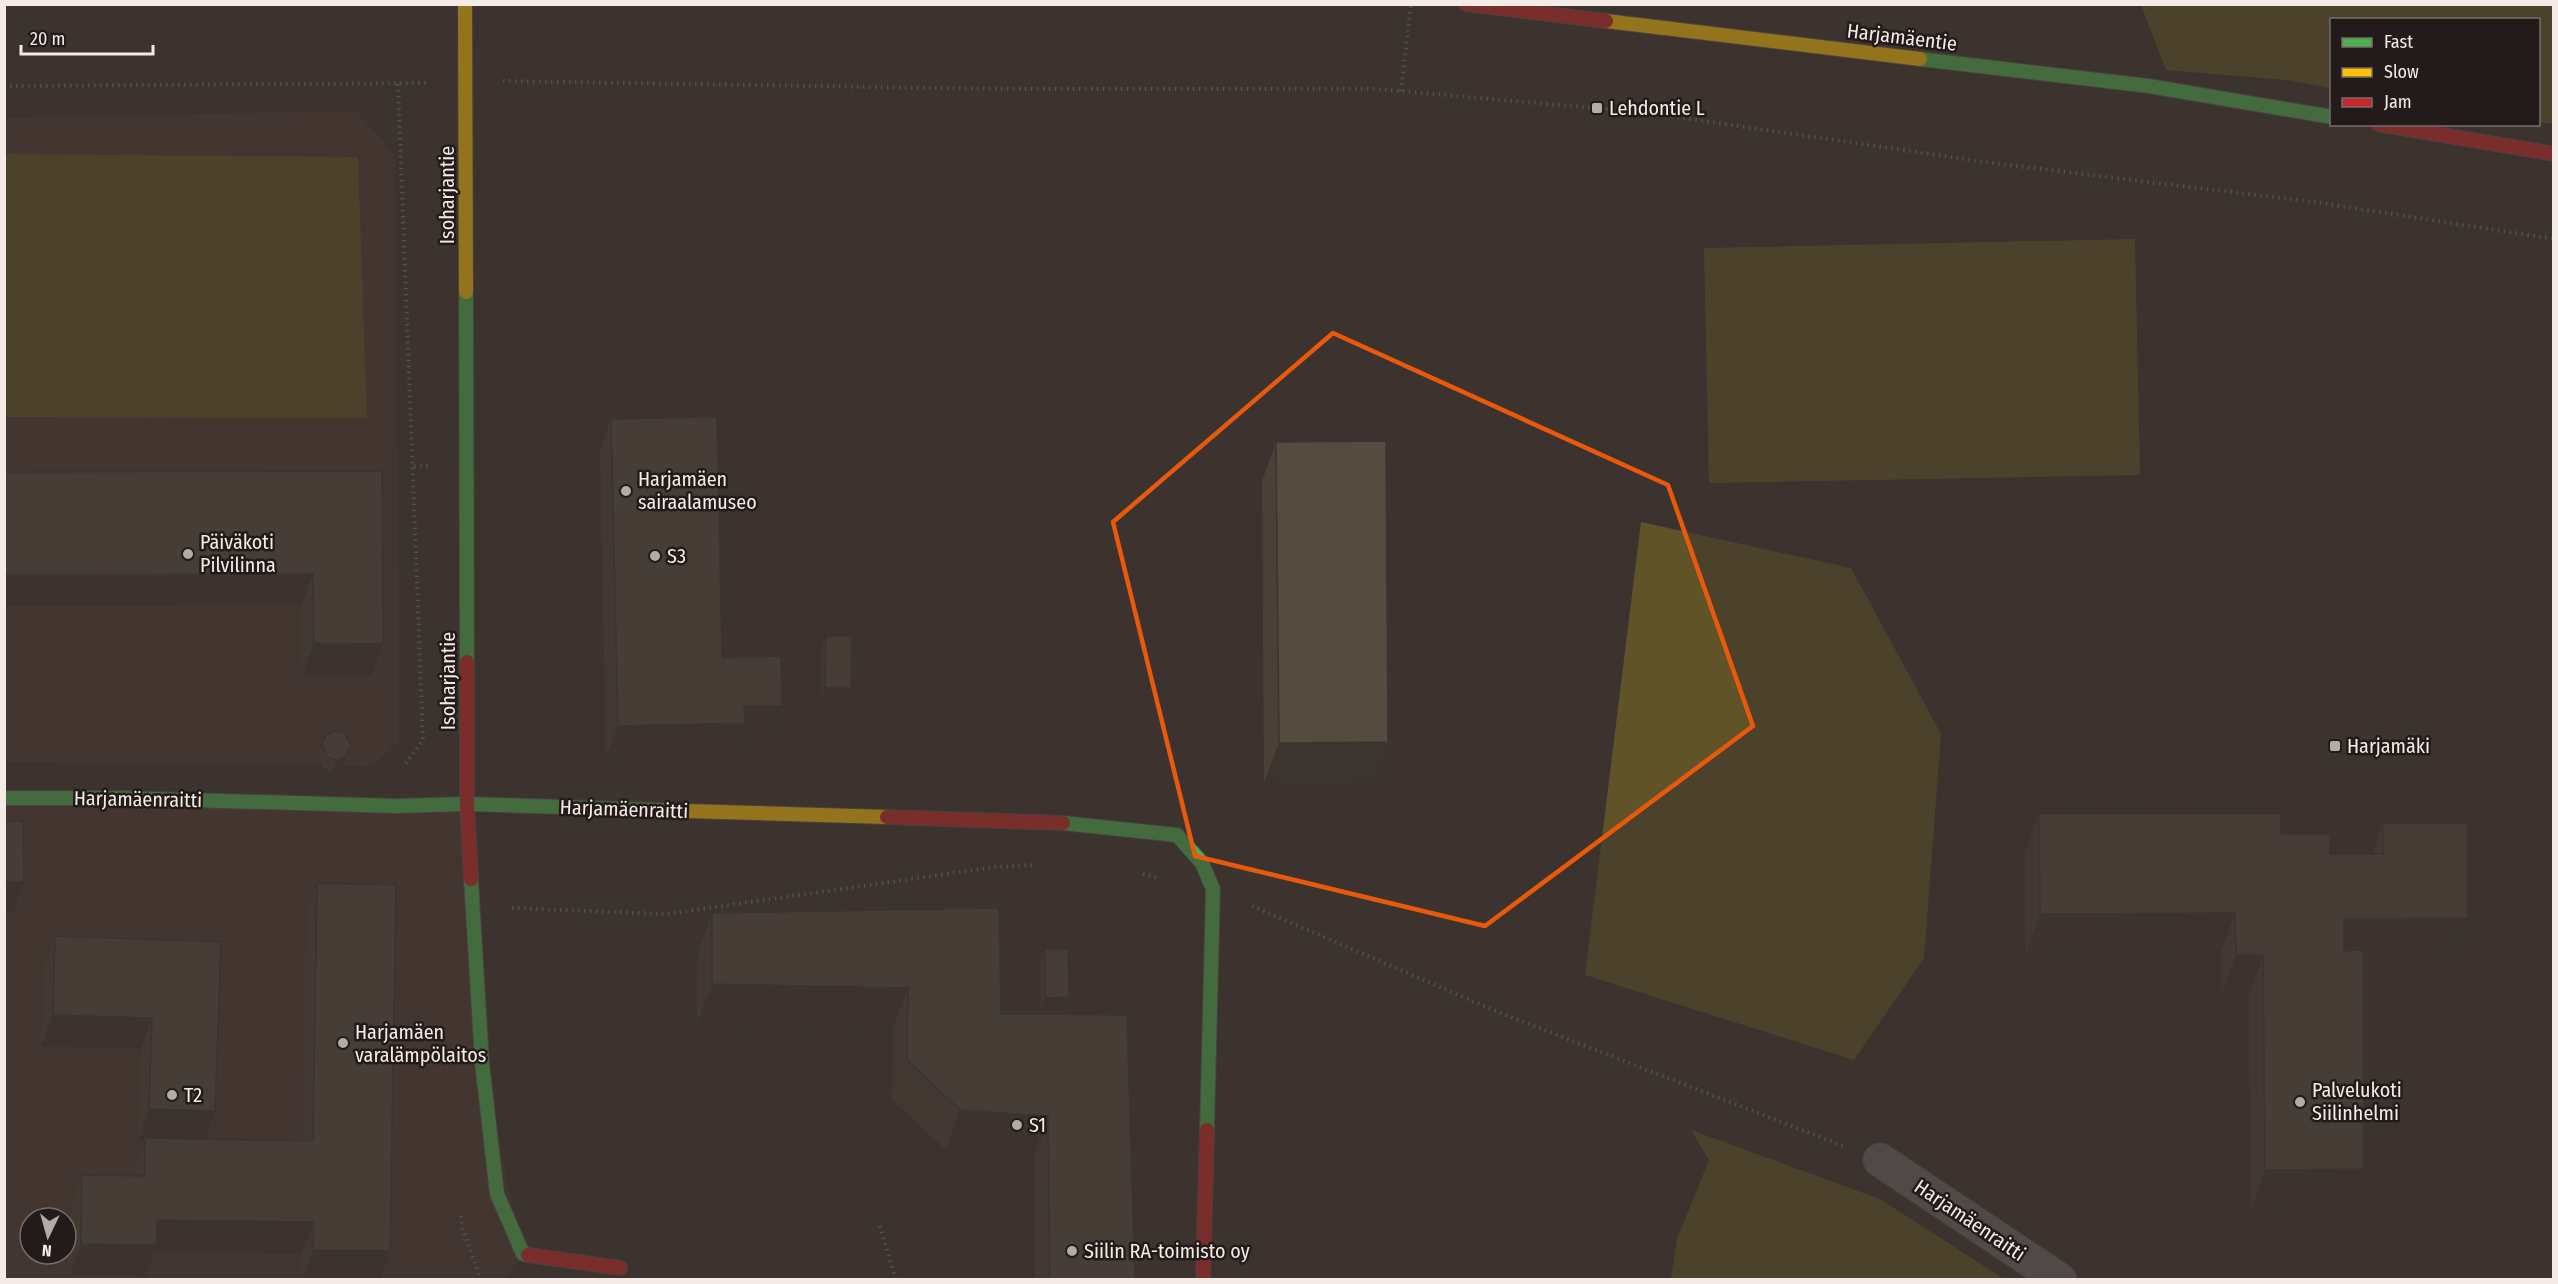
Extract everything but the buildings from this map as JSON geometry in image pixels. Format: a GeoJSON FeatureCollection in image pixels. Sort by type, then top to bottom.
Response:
{"type":"FeatureCollection","features":[{"type":"Feature","properties":{"kind":"street","name":"Isoharjantie"},"geometry":{"type":"LineString","coordinates":[[465,4],[467,804],[482,1063],[496,1194],[523,1254],[620,1268]]}},
{"type":"Feature","properties":{"kind":"street","name":"Harjamäentie"},"geometry":{"type":"LineString","coordinates":[[1466,4],[2149,86],[2330,117]]}},
{"type":"Feature","properties":{"kind":"street"},"geometry":{"type":"LineString","coordinates":[[2390,126],[2553,154]]}},
{"type":"Feature","properties":{"kind":"street","name":"Harjamäenraitti"},"geometry":{"type":"LineString","coordinates":[[4,798],[122,798],[396,806],[467,804],[1065,823],[1177,835],[1202,863],[1213,890],[1203,1280]]}},
{"type":"Feature","properties":{"kind":"street","name":"Harjamäenraitti"},"geometry":{"type":"LineString","coordinates":[[1880,1160],[2060,1280]]}},
{"type":"Feature","properties":{"kind":"path"},"geometry":{"type":"LineString","coordinates":[[1401,91],[1411,4]]}},
{"type":"Feature","properties":{"kind":"path"},"geometry":{"type":"LineString","coordinates":[[4,86],[398,84],[465,81],[997,88],[1376,89],[1642,112],[1999,164],[2315,202],[2553,239]]}},
{"type":"Feature","properties":{"kind":"path"},"geometry":{"type":"LineString","coordinates":[[396,806],[403,765],[423,740],[398,84]]}},
{"type":"Feature","properties":{"kind":"path"},"geometry":{"type":"LineString","coordinates":[[880,1226],[896,1280]]}},
{"type":"Feature","properties":{"kind":"highlighted area"},"geometry":{"type":"Polygon","coordinates":[[[1333,333],[1668,485],[1753,726],[1485,926],[1195,856],[1113,522],[1333,333]]]}},
{"type":"Feature","properties":{"kind":"shaded area"},"geometry":{"type":"Polygon","coordinates":[[[2141,5],[2553,5],[2553,124],[2540,122],[2540,18],[2330,18],[2330,88],[2287,80],[2166,70],[2141,5]]]}},
{"type":"Feature","properties":{"kind":"shaded area"},"geometry":{"type":"Polygon","coordinates":[[[356,111],[395,154],[399,741],[373,766],[5,762],[4,118],[356,111]]]}},
{"type":"Feature","properties":{"kind":"shaded area"},"geometry":{"type":"Polygon","coordinates":[[[5,154],[358,157],[367,418],[5,417],[5,154]]]}},
{"type":"Feature","properties":{"kind":"shaded area"},"geometry":{"type":"Polygon","coordinates":[[[2135,239],[2140,475],[1709,483],[1704,248],[2135,239]]]}},
{"type":"Feature","properties":{"kind":"shaded area"},"geometry":{"type":"Polygon","coordinates":[[[1641,522],[1851,568],[1941,734],[1924,958],[1854,1060],[1585,975],[1641,522]]]}},
{"type":"Feature","properties":{"kind":"shaded area"},"geometry":{"type":"Polygon","coordinates":[[[4,798],[467,804],[482,1063],[523,1254],[505,1279],[5,1279],[4,798]]]}},
{"type":"Feature","properties":{"kind":"shaded area"},"geometry":{"type":"Polygon","coordinates":[[[1691,1130],[1880,1199],[2004,1279],[1671,1279],[1677,1239],[1709,1160],[1691,1130]]]}},
{"type":"Feature","properties":{"kind":"traffic: fast"},"geometry":{"type":"LineString","coordinates":[[1920,59],[2149,86],[2330,117]]}},
{"type":"Feature","properties":{"kind":"traffic: fast"},"geometry":{"type":"LineString","coordinates":[[466,292],[467,662]]}},
{"type":"Feature","properties":{"kind":"traffic: fast"},"geometry":{"type":"LineString","coordinates":[[4,798],[121,798],[396,806],[467,804],[687,811]]}},
{"type":"Feature","properties":{"kind":"traffic: fast"},"geometry":{"type":"LineString","coordinates":[[1063,823],[1177,835],[1202,863],[1213,889],[1207,1130]]}},
{"type":"Feature","properties":{"kind":"traffic: fast"},"geometry":{"type":"LineString","coordinates":[[471,879],[482,1063],[497,1194],[523,1254],[528,1255]]}},
{"type":"Feature","properties":{"kind":"traffic: slow"},"geometry":{"type":"LineString","coordinates":[[465,4],[466,292]]}},
{"type":"Feature","properties":{"kind":"traffic: slow"},"geometry":{"type":"LineString","coordinates":[[1606,21],[1920,59]]}},
{"type":"Feature","properties":{"kind":"traffic: slow"},"geometry":{"type":"LineString","coordinates":[[687,811],[887,817]]}},
{"type":"Feature","properties":{"kind":"traffic: jam"},"geometry":{"type":"LineString","coordinates":[[1466,4],[1606,21]]}},
{"type":"Feature","properties":{"kind":"traffic: jam"},"geometry":{"type":"LineString","coordinates":[[2390,126],[2554,154]]}},
{"type":"Feature","properties":{"kind":"traffic: jam"},"geometry":{"type":"LineString","coordinates":[[467,662],[467,804],[471,879]]}},
{"type":"Feature","properties":{"kind":"traffic: jam"},"geometry":{"type":"LineString","coordinates":[[887,817],[1063,823]]}},
{"type":"Feature","properties":{"kind":"traffic: jam"},"geometry":{"type":"LineString","coordinates":[[1203,1280],[1207,1130]]}},
{"type":"Feature","properties":{"kind":"traffic: jam"},"geometry":{"type":"LineString","coordinates":[[528,1255],[620,1268]]}},
{"type":"Feature","properties":{"kind":"place","name":"Lehdontie L"},"geometry":{"type":"Point","coordinates":[1597,108]}},
{"type":"Feature","properties":{"kind":"place","name":"Harjamäen sairaalamuseo"},"geometry":{"type":"Point","coordinates":[626,491]}},
{"type":"Feature","properties":{"kind":"place","name":"Päiväkoti Pilvilinna"},"geometry":{"type":"Point","coordinates":[188,554]}},
{"type":"Feature","properties":{"kind":"place","name":"S3"},"geometry":{"type":"Point","coordinates":[655,556]}},
{"type":"Feature","properties":{"kind":"place","name":"Harjamäki"},"geometry":{"type":"Point","coordinates":[2335,746]}},
{"type":"Feature","properties":{"kind":"place","name":"Harjamäen varalämpölaitos"},"geometry":{"type":"Point","coordinates":[343,1043]}},
{"type":"Feature","properties":{"kind":"place","name":"T2"},"geometry":{"type":"Point","coordinates":[172,1095]}},
{"type":"Feature","properties":{"kind":"place","name":"Palvelukoti Siilinhelmi"},"geometry":{"type":"Point","coordinates":[2300,1102]}},
{"type":"Feature","properties":{"kind":"place","name":"S1"},"geometry":{"type":"Point","coordinates":[1017,1125]}},
{"type":"Feature","properties":{"kind":"place","name":"Siilin RA-toimisto oy"},"geometry":{"type":"Point","coordinates":[1072,1251]}}]}
